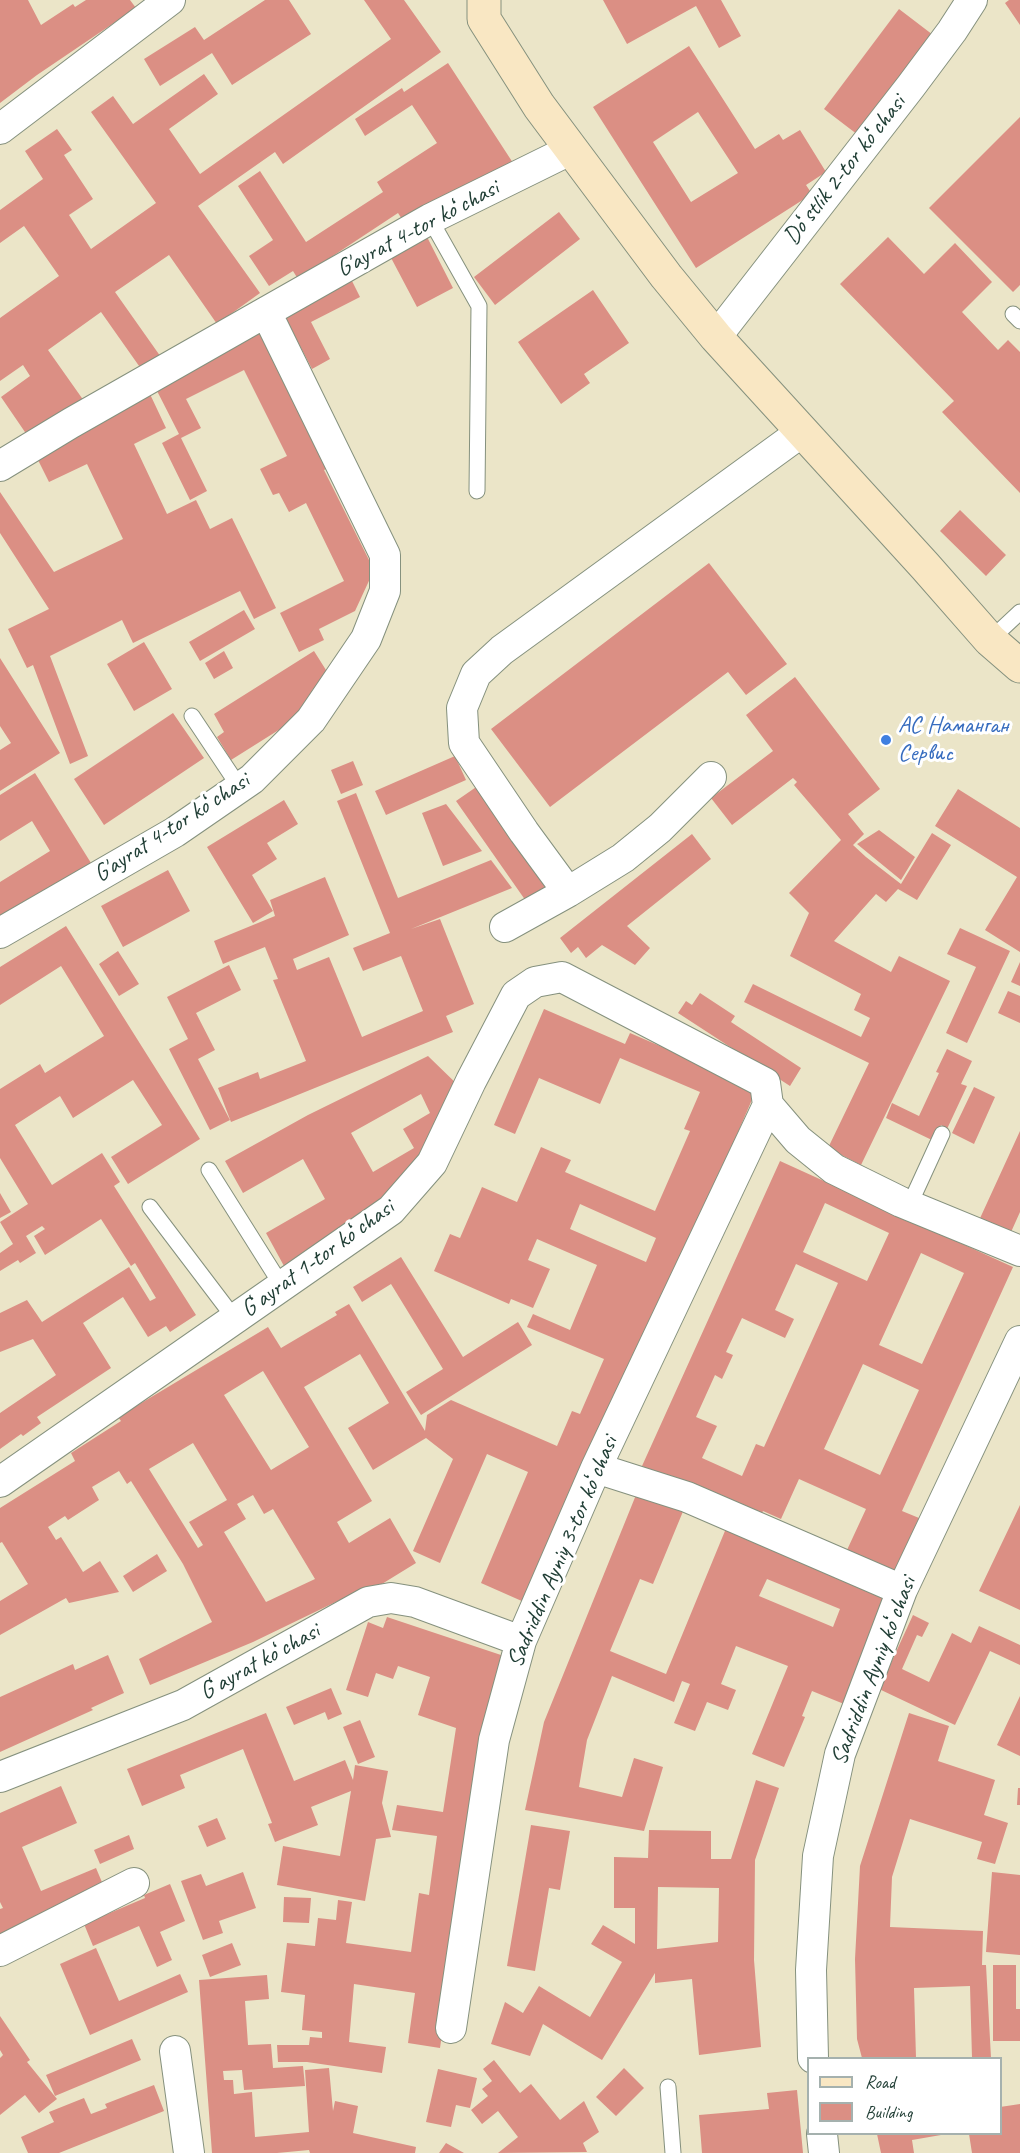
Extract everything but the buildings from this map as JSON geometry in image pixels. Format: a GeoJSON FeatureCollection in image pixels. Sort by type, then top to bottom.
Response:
{"type":"FeatureCollection","features":[{"type":"Feature","properties":{"kind":"street"},"geometry":{"type":"LineString","coordinates":[[0,129],[170,0]]}},
{"type":"Feature","properties":{"kind":"street","name":"Doʻstlik 2-tor koʻchasi"},"geometry":{"type":"LineString","coordinates":[[716,338],[918,77],[972,0]]}},
{"type":"Feature","properties":{"kind":"street"},"geometry":{"type":"LineString","coordinates":[[478,6],[539,106],[666,276],[716,338],[803,431],[990,640],[1020,666]]}},
{"type":"Feature","properties":{"kind":"street","name":"G'ayrat 4-tor koʻchasi"},"geometry":{"type":"LineString","coordinates":[[0,466],[71,423],[430,219],[572,149]]}},
{"type":"Feature","properties":{"kind":"street","name":"G'ayrat 4-tor koʻchasi"},"geometry":{"type":"LineString","coordinates":[[0,933],[176,832],[240,788],[311,720],[366,639],[385,591],[385,555],[266,312]]}},
{"type":"Feature","properties":{"kind":"street"},"geometry":{"type":"LineString","coordinates":[[568,892],[464,743],[462,708],[476,674],[502,650],[803,431]]}},
{"type":"Feature","properties":{"kind":"street"},"geometry":{"type":"LineString","coordinates":[[505,927],[623,858],[660,828],[711,777]]}},
{"type":"Feature","properties":{"kind":"street","name":"Gʻayrat 1-tor koʻchasi"},"geometry":{"type":"LineString","coordinates":[[0,1482],[391,1210],[432,1163],[516,995],[535,982],[562,977],[765,1083],[768,1105]]}},
{"type":"Feature","properties":{"kind":"street"},"geometry":{"type":"LineString","coordinates":[[768,1105],[798,1140],[834,1168],[909,1206],[1020,1251]]}},
{"type":"Feature","properties":{"kind":"street","name":"Sadriddin Ayniy 3-tor koʻchasi"},"geometry":{"type":"LineString","coordinates":[[451,2028],[494,1740],[521,1641],[596,1468],[768,1105]]}},
{"type":"Feature","properties":{"kind":"street","name":"Sadriddin Ayniy koʻchasi"},"geometry":{"type":"LineString","coordinates":[[813,2057],[811,1970],[818,1856],[840,1754],[902,1590],[1020,1341]]}},
{"type":"Feature","properties":{"kind":"street"},"geometry":{"type":"LineString","coordinates":[[596,1468],[687,1497],[902,1590]]}},
{"type":"Feature","properties":{"kind":"street","name":"Gʻayrat koʻchasi"},"geometry":{"type":"LineString","coordinates":[[0,1777],[183,1705],[368,1602],[391,1598],[415,1602],[521,1641]]}},
{"type":"Feature","properties":{"kind":"street"},"geometry":{"type":"LineString","coordinates":[[0,1951],[134,1883]]}},
{"type":"Feature","properties":{"kind":"street"},"geometry":{"type":"LineString","coordinates":[[176,2051],[189,2153]]}},
{"type":"Feature","properties":{"kind":"street"},"geometry":{"type":"LineString","coordinates":[[822,2135],[824,2153]]}},
{"type":"Feature","properties":{"kind":"lane"},"geometry":{"type":"LineString","coordinates":[[430,219],[479,306],[477,491]]}},
{"type":"Feature","properties":{"kind":"lane"},"geometry":{"type":"LineString","coordinates":[[990,640],[1020,612]]}},
{"type":"Feature","properties":{"kind":"lane"},"geometry":{"type":"LineString","coordinates":[[192,716],[240,788]]}},
{"type":"Feature","properties":{"kind":"lane"},"geometry":{"type":"LineString","coordinates":[[909,1206],[942,1134]]}},
{"type":"Feature","properties":{"kind":"lane"},"geometry":{"type":"LineString","coordinates":[[209,1170],[282,1286]]}},
{"type":"Feature","properties":{"kind":"lane"},"geometry":{"type":"LineString","coordinates":[[150,1207],[235,1319]]}},
{"type":"Feature","properties":{"kind":"lane"},"geometry":{"type":"LineString","coordinates":[[668,2087],[673,2153]]}},
{"type":"Feature","properties":{"kind":"place","name":"АС Наманган Сервис"},"geometry":{"type":"Point","coordinates":[886,740]}}]}
